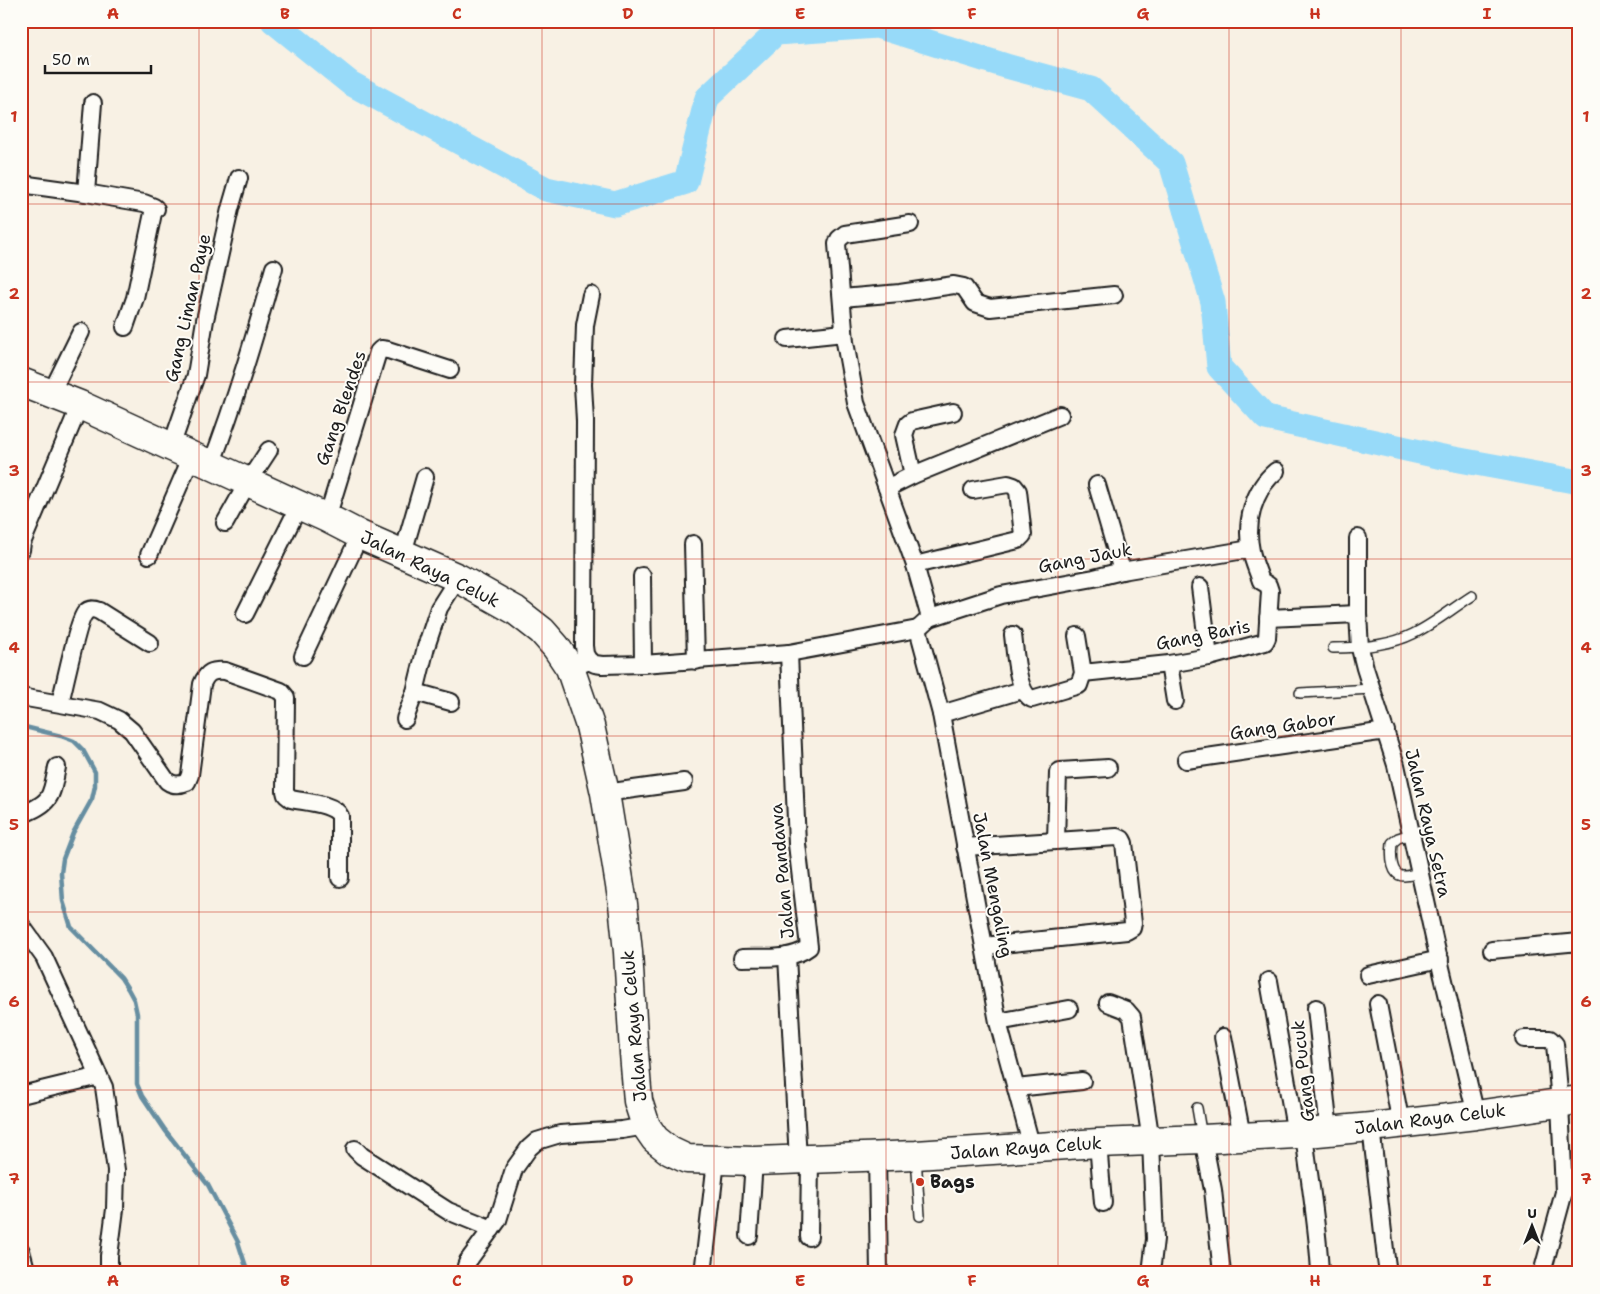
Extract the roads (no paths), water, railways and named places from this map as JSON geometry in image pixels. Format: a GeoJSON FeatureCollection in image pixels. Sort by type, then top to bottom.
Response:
{"type":"FeatureCollection","features":[{"type":"Feature","properties":{"kind":"highway","name":"Jalan Raya Celuk"},"geometry":{"type":"LineString","coordinates":[[21,382],[80,406],[458,578],[515,610],[542,631],[556,647],[579,665],[590,726],[606,793],[623,904],[638,1101],[646,1126],[655,1139],[670,1151],[687,1159],[754,1161],[877,1156],[916,1160],[1098,1142],[1309,1133],[1401,1124],[1569,1102]]}},
{"type":"Feature","properties":{"kind":"street"},"geometry":{"type":"LineString","coordinates":[[86,193],[93,103]]}},
{"type":"Feature","properties":{"kind":"street","name":"Gang Liman Paye"},"geometry":{"type":"LineString","coordinates":[[191,456],[196,375],[205,320],[230,209],[239,178]]}},
{"type":"Feature","properties":{"kind":"street"},"geometry":{"type":"LineString","coordinates":[[21,184],[86,193],[150,205],[156,210],[135,298],[125,327]]}},
{"type":"Feature","properties":{"kind":"street"},"geometry":{"type":"LineString","coordinates":[[579,665],[696,661],[789,653],[918,629],[930,618],[915,565],[856,403],[844,333],[837,244],[839,239],[851,232],[910,224]]}},
{"type":"Feature","properties":{"kind":"street"},"geometry":{"type":"LineString","coordinates":[[150,555],[191,456],[242,378],[274,268]]}},
{"type":"Feature","properties":{"kind":"street"},"geometry":{"type":"LineString","coordinates":[[842,298],[900,293],[954,284],[964,287],[975,303],[990,308],[1114,295]]}},
{"type":"Feature","properties":{"kind":"street"},"geometry":{"type":"LineString","coordinates":[[579,665],[585,654],[583,385],[585,325],[591,295]]}},
{"type":"Feature","properties":{"kind":"street"},"geometry":{"type":"LineString","coordinates":[[51,393],[81,332]]}},
{"type":"Feature","properties":{"kind":"street"},"geometry":{"type":"LineString","coordinates":[[787,339],[844,333]]}},
{"type":"Feature","properties":{"kind":"street","name":"Gang Blendes"},"geometry":{"type":"LineString","coordinates":[[327,518],[378,352],[381,349],[388,350],[450,370]]}},
{"type":"Feature","properties":{"kind":"street"},"geometry":{"type":"LineString","coordinates":[[22,545],[80,406]]}},
{"type":"Feature","properties":{"kind":"street"},"geometry":{"type":"LineString","coordinates":[[913,475],[904,436],[908,424],[912,421],[953,412]]}},
{"type":"Feature","properties":{"kind":"street"},"geometry":{"type":"LineString","coordinates":[[887,488],[913,475],[1060,415]]}},
{"type":"Feature","properties":{"kind":"street"},"geometry":{"type":"LineString","coordinates":[[225,523],[269,450]]}},
{"type":"Feature","properties":{"kind":"street","name":"Gang Baris"},"geometry":{"type":"LineString","coordinates":[[1083,673],[1169,664],[1209,657],[1265,642],[1267,638],[1270,591],[1268,585],[1262,581],[1250,549],[1252,508],[1260,488],[1276,471]]}},
{"type":"Feature","properties":{"kind":"street"},"geometry":{"type":"LineString","coordinates":[[403,553],[425,477]]}},
{"type":"Feature","properties":{"kind":"street"},"geometry":{"type":"LineString","coordinates":[[915,565],[1018,540],[1023,535],[1018,491],[1014,486],[1008,484],[973,490]]}},
{"type":"Feature","properties":{"kind":"street"},"geometry":{"type":"LineString","coordinates":[[1097,485],[1122,570]]}},
{"type":"Feature","properties":{"kind":"street"},"geometry":{"type":"LineString","coordinates":[[245,614],[299,506]]}},
{"type":"Feature","properties":{"kind":"street"},"geometry":{"type":"LineString","coordinates":[[303,656],[360,535]]}},
{"type":"Feature","properties":{"kind":"street","name":"Jalan Raya Setra"},"geometry":{"type":"LineString","coordinates":[[1358,538],[1360,648],[1396,765],[1476,1115]]}},
{"type":"Feature","properties":{"kind":"street"},"geometry":{"type":"LineString","coordinates":[[693,544],[696,661]]}},
{"type":"Feature","properties":{"kind":"street","name":"Gang Jauk"},"geometry":{"type":"LineString","coordinates":[[930,618],[1001,595],[1094,578],[1122,570],[1250,549]]}},
{"type":"Feature","properties":{"kind":"street"},"geometry":{"type":"LineString","coordinates":[[642,576],[643,664]]}},
{"type":"Feature","properties":{"kind":"street"},"geometry":{"type":"LineString","coordinates":[[405,719],[415,692],[426,647],[439,608],[458,578]]}},
{"type":"Feature","properties":{"kind":"street"},"geometry":{"type":"LineString","coordinates":[[1200,587],[1209,657]]}},
{"type":"Feature","properties":{"kind":"street"},"geometry":{"type":"LineString","coordinates":[[60,703],[79,626],[84,614],[88,610],[94,609],[99,611],[150,643]]}},
{"type":"Feature","properties":{"kind":"street"},"geometry":{"type":"LineString","coordinates":[[1268,618],[1358,614]]}},
{"type":"Feature","properties":{"kind":"street","name":"Jalan Mengaling"},"geometry":{"type":"LineString","coordinates":[[918,629],[941,714],[998,1022],[1032,1148]]}},
{"type":"Feature","properties":{"kind":"street"},"geometry":{"type":"LineString","coordinates":[[1012,635],[1022,690],[1028,697],[1035,699],[1076,686],[1081,681],[1083,673],[1077,636]]}},
{"type":"Feature","properties":{"kind":"street","name":"Jalan Pandawa"},"geometry":{"type":"LineString","coordinates":[[789,653],[798,844],[809,945],[802,952],[787,956],[810,1238]]}},
{"type":"Feature","properties":{"kind":"street"},"geometry":{"type":"LineString","coordinates":[[1169,664],[1175,701]]}},
{"type":"Feature","properties":{"kind":"street"},"geometry":{"type":"LineString","coordinates":[[21,697],[100,711],[119,720],[132,731],[167,781],[173,785],[179,785],[187,782],[190,775],[202,684],[210,671],[225,671],[284,693],[287,711],[286,795],[291,799],[332,808],[338,812],[340,816],[340,878]]}},
{"type":"Feature","properties":{"kind":"street"},"geometry":{"type":"LineString","coordinates":[[941,714],[1022,690]]}},
{"type":"Feature","properties":{"kind":"street"},"geometry":{"type":"LineString","coordinates":[[415,692],[451,702]]}},
{"type":"Feature","properties":{"kind":"street","name":"Gang Gabor"},"geometry":{"type":"LineString","coordinates":[[1186,760],[1386,731]]}},
{"type":"Feature","properties":{"kind":"street"},"geometry":{"type":"LineString","coordinates":[[21,815],[41,807],[49,798],[57,767]]}},
{"type":"Feature","properties":{"kind":"street"},"geometry":{"type":"LineString","coordinates":[[1056,840],[1058,773],[1060,771],[1108,768]]}},
{"type":"Feature","properties":{"kind":"street"},"geometry":{"type":"LineString","coordinates":[[606,793],[684,782]]}},
{"type":"Feature","properties":{"kind":"street"},"geometry":{"type":"LineString","coordinates":[[965,847],[1117,837],[1122,839],[1124,843],[1133,923],[1132,928],[1128,931],[984,946]]}},
{"type":"Feature","properties":{"kind":"street"},"geometry":{"type":"LineString","coordinates":[[21,924],[44,957],[104,1087],[116,1170],[115,1209],[108,1256],[109,1273]]}},
{"type":"Feature","properties":{"kind":"street"},"geometry":{"type":"LineString","coordinates":[[1492,950],[1579,942]]}},
{"type":"Feature","properties":{"kind":"street"},"geometry":{"type":"LineString","coordinates":[[742,958],[787,956]]}},
{"type":"Feature","properties":{"kind":"street"},"geometry":{"type":"LineString","coordinates":[[1368,975],[1440,959]]}},
{"type":"Feature","properties":{"kind":"street"},"geometry":{"type":"LineString","coordinates":[[1269,981],[1309,1133],[1308,1172],[1317,1230],[1320,1273]]}},
{"type":"Feature","properties":{"kind":"street"},"geometry":{"type":"LineString","coordinates":[[1108,1003],[1126,1010],[1132,1017],[1152,1141],[1155,1239],[1151,1273]]}},
{"type":"Feature","properties":{"kind":"street"},"geometry":{"type":"LineString","coordinates":[[1378,1004],[1401,1124]]}},
{"type":"Feature","properties":{"kind":"street","name":"Gang Pucuk"},"geometry":{"type":"LineString","coordinates":[[1309,1133],[1316,1008]]}},
{"type":"Feature","properties":{"kind":"street"},"geometry":{"type":"LineString","coordinates":[[998,1022],[1069,1009]]}},
{"type":"Feature","properties":{"kind":"street"},"geometry":{"type":"LineString","coordinates":[[1223,1037],[1242,1136]]}},
{"type":"Feature","properties":{"kind":"street"},"geometry":{"type":"LineString","coordinates":[[1524,1039],[1550,1039],[1555,1044],[1569,1102],[1564,1192],[1542,1273]]}},
{"type":"Feature","properties":{"kind":"street"},"geometry":{"type":"LineString","coordinates":[[21,1095],[99,1076]]}},
{"type":"Feature","properties":{"kind":"street"},"geometry":{"type":"LineString","coordinates":[[1016,1088],[1082,1081]]}},
{"type":"Feature","properties":{"kind":"street"},"geometry":{"type":"LineString","coordinates":[[466,1273],[468,1261],[498,1220],[514,1169],[529,1148],[537,1141],[560,1134],[622,1130],[646,1126]]}},
{"type":"Feature","properties":{"kind":"street"},"geometry":{"type":"LineString","coordinates":[[1372,1127],[1388,1273]]}},
{"type":"Feature","properties":{"kind":"street"},"geometry":{"type":"LineString","coordinates":[[1203,1139],[1213,1190],[1222,1273]]}},
{"type":"Feature","properties":{"kind":"street"},"geometry":{"type":"LineString","coordinates":[[1098,1142],[1103,1202]]}},
{"type":"Feature","properties":{"kind":"street"},"geometry":{"type":"LineString","coordinates":[[355,1149],[362,1156],[448,1212],[492,1230]]}},
{"type":"Feature","properties":{"kind":"street"},"geometry":{"type":"LineString","coordinates":[[877,1156],[879,1273]]}},
{"type":"Feature","properties":{"kind":"street"},"geometry":{"type":"LineString","coordinates":[[703,1273],[716,1161]]}},
{"type":"Feature","properties":{"kind":"street"},"geometry":{"type":"LineString","coordinates":[[749,1236],[754,1161]]}},
{"type":"Feature","properties":{"kind":"street"},"geometry":{"type":"LineString","coordinates":[[21,1251],[27,1273]]}},
{"type":"Feature","properties":{"kind":"lane"},"geometry":{"type":"LineString","coordinates":[[1333,648],[1360,648],[1394,641],[1413,634],[1472,596]]}},
{"type":"Feature","properties":{"kind":"lane"},"geometry":{"type":"LineString","coordinates":[[1300,693],[1372,689]]}},
{"type":"Feature","properties":{"kind":"lane"},"geometry":{"type":"LineString","coordinates":[[1411,834],[1398,838],[1392,843],[1393,865],[1399,875],[1407,876],[1420,872]]}},
{"type":"Feature","properties":{"kind":"lane"},"geometry":{"type":"LineString","coordinates":[[1197,1108],[1203,1139]]}},
{"type":"Feature","properties":{"kind":"lane"},"geometry":{"type":"LineString","coordinates":[[916,1160],[920,1216]]}},
{"type":"Feature","properties":{"kind":"waterway"},"geometry":{"type":"LineString","coordinates":[[273,21],[350,83],[546,189],[615,204],[686,182],[707,98],[776,33],[877,26],[1006,66],[1091,89],[1171,163],[1213,302],[1219,367],[1266,418],[1438,456],[1579,482]]}},
{"type":"Feature","properties":{"kind":"waterway"},"geometry":{"type":"LineString","coordinates":[[21,726],[74,741],[83,750],[95,772],[95,786],[92,799],[73,833],[63,859],[61,873],[63,901],[71,927],[121,978],[134,1000],[137,1014],[137,1084],[142,1096],[165,1130],[208,1185],[238,1242],[248,1273]]}},
{"type":"Feature","properties":{"kind":"place","name":"Bags"},"geometry":{"type":"Point","coordinates":[920,1182]}}]}
